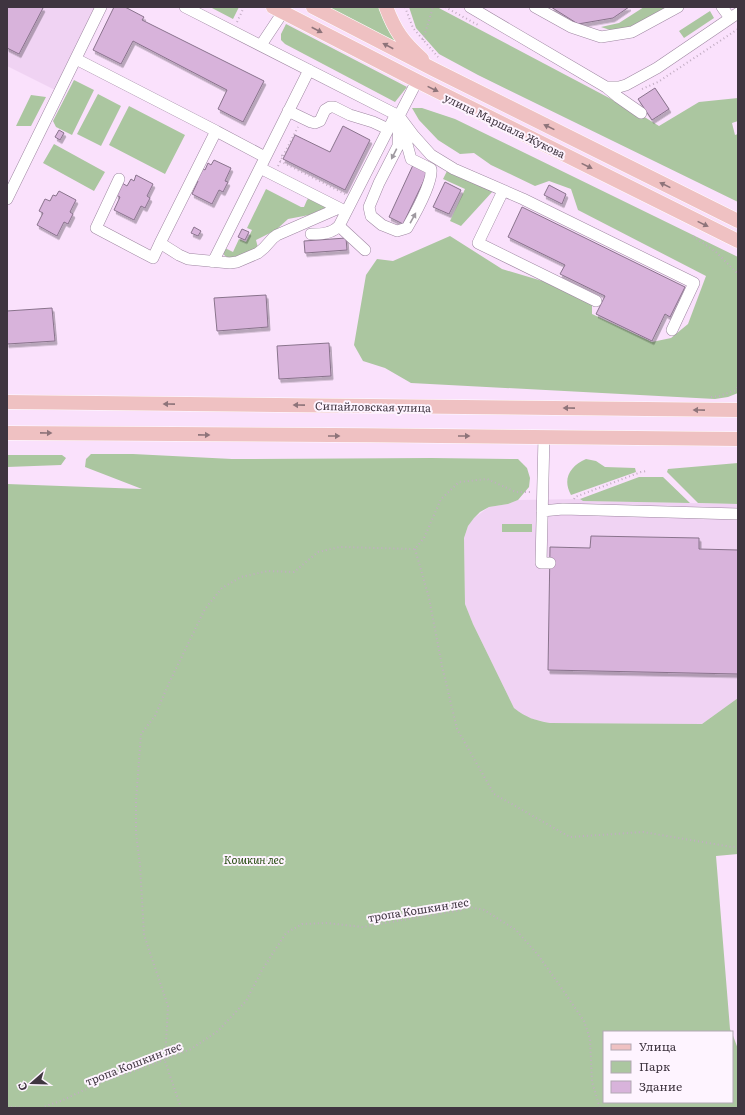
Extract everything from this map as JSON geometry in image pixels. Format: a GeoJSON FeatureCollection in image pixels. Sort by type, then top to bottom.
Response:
{"type":"FeatureCollection","features":[{"type":"Feature","properties":{"kind":"main road","name":"улица Маршала Жукова"},"geometry":{"type":"LineString","coordinates":[[313,7],[435,70],[738,221]]}},
{"type":"Feature","properties":{"kind":"main road"},"geometry":{"type":"LineString","coordinates":[[386,7],[391,22],[401,38],[414,52],[435,70]]}},
{"type":"Feature","properties":{"kind":"main road","name":"улица Маршала Жукова"},"geometry":{"type":"LineString","coordinates":[[281,9],[417,81],[738,241]]}},
{"type":"Feature","properties":{"kind":"main road","name":"Сипайловская улица"},"geometry":{"type":"LineString","coordinates":[[7,402],[738,410]]}},
{"type":"Feature","properties":{"kind":"main road"},"geometry":{"type":"LineString","coordinates":[[721,410],[738,403]]}},
{"type":"Feature","properties":{"kind":"main road"},"geometry":{"type":"LineString","coordinates":[[7,433],[280,436],[544,436],[738,439]]}},
{"type":"Feature","properties":{"kind":"street"},"geometry":{"type":"LineString","coordinates":[[7,199],[101,7]]}},
{"type":"Feature","properties":{"kind":"street"},"geometry":{"type":"LineString","coordinates":[[185,7],[397,115],[430,154],[454,168],[523,199],[694,283],[672,330]]}},
{"type":"Feature","properties":{"kind":"street"},"geometry":{"type":"LineString","coordinates":[[470,7],[606,87],[641,113]]}},
{"type":"Feature","properties":{"kind":"street"},"geometry":{"type":"LineString","coordinates":[[535,7],[571,27],[601,37],[632,32],[678,7]]}},
{"type":"Feature","properties":{"kind":"street"},"geometry":{"type":"LineString","coordinates":[[606,87],[619,87],[657,68],[734,16],[722,7]]}},
{"type":"Feature","properties":{"kind":"street"},"geometry":{"type":"LineString","coordinates":[[261,45],[281,9]]}},
{"type":"Feature","properties":{"kind":"street"},"geometry":{"type":"LineString","coordinates":[[76,59],[265,157]]}},
{"type":"Feature","properties":{"kind":"street"},"geometry":{"type":"LineString","coordinates":[[213,262],[309,70]]}},
{"type":"Feature","properties":{"kind":"street"},"geometry":{"type":"LineString","coordinates":[[311,234],[332,232],[339,226],[343,210],[388,129],[417,81]]}},
{"type":"Feature","properties":{"kind":"street"},"geometry":{"type":"LineString","coordinates":[[288,111],[313,123],[320,121],[326,110],[331,107],[350,116],[373,122],[388,129]]}},
{"type":"Feature","properties":{"kind":"street"},"geometry":{"type":"LineString","coordinates":[[397,115],[411,159],[431,169],[432,173],[424,196],[407,228],[397,231],[382,225],[371,216],[369,206],[398,146],[397,115]]}},
{"type":"Feature","properties":{"kind":"street"},"geometry":{"type":"LineString","coordinates":[[119,178],[96,228],[153,258],[216,131]]}},
{"type":"Feature","properties":{"kind":"street"},"geometry":{"type":"LineString","coordinates":[[260,168],[343,210]]}},
{"type":"Feature","properties":{"kind":"street"},"geometry":{"type":"LineString","coordinates":[[503,191],[478,243],[596,301]]}},
{"type":"Feature","properties":{"kind":"street"},"geometry":{"type":"LineString","coordinates":[[160,243],[183,257],[193,260],[226,263],[237,262],[261,251],[277,235],[343,210]]}},
{"type":"Feature","properties":{"kind":"street"},"geometry":{"type":"LineString","coordinates":[[339,226],[365,250]]}},
{"type":"Feature","properties":{"kind":"street"},"geometry":{"type":"LineString","coordinates":[[544,436],[541,563],[550,563]]}},
{"type":"Feature","properties":{"kind":"street"},"geometry":{"type":"LineString","coordinates":[[542,511],[563,509],[738,514]]}},
{"type":"Feature","properties":{"kind":"path"},"geometry":{"type":"LineString","coordinates":[[232,31],[244,7]]}},
{"type":"Feature","properties":{"kind":"path"},"geometry":{"type":"LineString","coordinates":[[405,7],[413,28],[437,56],[444,60]]}},
{"type":"Feature","properties":{"kind":"path"},"geometry":{"type":"LineString","coordinates":[[423,40],[433,7]]}},
{"type":"Feature","properties":{"kind":"path"},"geometry":{"type":"LineString","coordinates":[[446,7],[480,26]]}},
{"type":"Feature","properties":{"kind":"path"},"geometry":{"type":"LineString","coordinates":[[640,90],[658,82],[738,29]]}},
{"type":"Feature","properties":{"kind":"path"},"geometry":{"type":"LineString","coordinates":[[283,156],[302,118]]}},
{"type":"Feature","properties":{"kind":"path"},"geometry":{"type":"LineString","coordinates":[[280,161],[349,196]]}},
{"type":"Feature","properties":{"kind":"path"},"geometry":{"type":"LineString","coordinates":[[693,236],[716,252],[738,274]]}},
{"type":"Feature","properties":{"kind":"path"},"geometry":{"type":"LineString","coordinates":[[563,509],[575,497],[647,471]]}},
{"type":"Feature","properties":{"kind":"path"},"geometry":{"type":"LineString","coordinates":[[415,549],[424,538],[441,499],[459,482],[487,478],[516,492],[543,492]]}},
{"type":"Feature","properties":{"kind":"path"},"geometry":{"type":"LineString","coordinates":[[181,1108],[165,1060],[168,1006],[144,935],[140,865],[136,833],[141,734],[155,716],[168,685],[205,609],[222,588],[241,577],[268,571],[294,572],[318,552],[340,547],[415,549]]}},
{"type":"Feature","properties":{"kind":"path"},"geometry":{"type":"LineString","coordinates":[[415,549],[429,598],[442,666],[457,729],[494,794],[570,837],[642,832],[732,847],[738,846]]}},
{"type":"Feature","properties":{"kind":"path","name":"тропа Кошкин лес"},"geometry":{"type":"LineString","coordinates":[[41,1108],[63,1100],[98,1083],[146,1067],[191,1049],[218,1031],[246,1001],[262,970],[286,933],[302,924],[327,923],[362,927],[462,910],[469,907],[484,910],[516,930],[538,955],[584,1021],[590,1039],[592,1082],[600,1108]]}},
{"type":"Feature","properties":{"kind":"path"},"geometry":{"type":"LineString","coordinates":[[7,1106],[26,1108]]}},
{"type":"Feature","properties":{"kind":"shaded area"},"geometry":{"type":"Polygon","coordinates":[[[7,7],[96,7],[55,90],[7,66],[7,7]]]}},
{"type":"Feature","properties":{"kind":"shaded area"},"geometry":{"type":"Polygon","coordinates":[[[580,499],[583,501],[738,504],[738,698],[702,724],[550,723],[524,716],[514,708],[473,624],[465,604],[464,538],[468,526],[474,518],[489,507],[508,504],[518,500],[580,499]]]}},
{"type":"Feature","properties":{"kind":"green space"},"geometry":{"type":"Polygon","coordinates":[[[210,7],[239,7],[233,19],[210,7]]]}},
{"type":"Feature","properties":{"kind":"green space"},"geometry":{"type":"Polygon","coordinates":[[[327,7],[382,7],[402,48],[327,7]]]}},
{"type":"Feature","properties":{"kind":"green space"},"geometry":{"type":"Polygon","coordinates":[[[409,7],[437,7],[613,100],[617,100],[659,126],[699,102],[738,98],[738,121],[732,123],[735,135],[738,134],[738,202],[478,75],[439,54],[416,28],[409,7]]]}},
{"type":"Feature","properties":{"kind":"green space"},"geometry":{"type":"Polygon","coordinates":[[[644,7],[670,7],[632,29],[616,32],[601,27],[619,23],[644,7]]]}},
{"type":"Feature","properties":{"kind":"green space"},"geometry":{"type":"Polygon","coordinates":[[[710,11],[714,18],[684,38],[679,31],[710,11]]]}},
{"type":"Feature","properties":{"kind":"green space"},"geometry":{"type":"Polygon","coordinates":[[[286,24],[407,87],[395,102],[285,44],[281,40],[281,34],[286,24]]]}},
{"type":"Feature","properties":{"kind":"green space"},"geometry":{"type":"Polygon","coordinates":[[[74,80],[94,90],[72,135],[56,127],[53,121],[74,80]]]}},
{"type":"Feature","properties":{"kind":"green space"},"geometry":{"type":"Polygon","coordinates":[[[98,94],[121,106],[101,146],[77,134],[98,94]]]}},
{"type":"Feature","properties":{"kind":"green space"},"geometry":{"type":"Polygon","coordinates":[[[31,95],[46,97],[31,126],[16,126],[31,95]]]}},
{"type":"Feature","properties":{"kind":"green space"},"geometry":{"type":"Polygon","coordinates":[[[129,106],[185,135],[165,174],[109,145],[129,106]]]}},
{"type":"Feature","properties":{"kind":"green space"},"geometry":{"type":"Polygon","coordinates":[[[412,108],[422,108],[455,119],[738,257],[738,393],[728,397],[715,399],[411,383],[385,368],[363,361],[354,345],[366,275],[377,259],[393,261],[450,236],[502,269],[549,283],[592,305],[592,314],[652,342],[671,338],[688,324],[706,276],[578,210],[571,189],[549,181],[535,186],[491,165],[474,153],[460,154],[438,140],[419,120],[412,108]]]}},
{"type":"Feature","properties":{"kind":"green space"},"geometry":{"type":"Polygon","coordinates":[[[54,144],[105,172],[94,191],[43,163],[54,144]]]}},
{"type":"Feature","properties":{"kind":"green space"},"geometry":{"type":"Polygon","coordinates":[[[448,169],[493,191],[461,226],[450,221],[465,189],[443,179],[448,169]]]}},
{"type":"Feature","properties":{"kind":"green space"},"geometry":{"type":"Polygon","coordinates":[[[266,189],[301,207],[304,207],[309,198],[326,206],[325,208],[309,215],[288,219],[276,230],[256,240],[258,248],[246,254],[233,258],[225,256],[223,253],[225,248],[233,252],[239,239],[246,242],[252,230],[247,228],[266,189]]]}},
{"type":"Feature","properties":{"kind":"green space","name":"Кошкин лес"},"geometry":{"type":"Polygon","coordinates":[[[91,454],[133,454],[232,459],[518,459],[527,468],[530,478],[529,487],[518,500],[508,504],[489,507],[480,512],[468,526],[464,538],[465,604],[473,624],[514,708],[531,718],[550,723],[702,724],[738,698],[738,854],[716,856],[731,1031],[603,1031],[603,1103],[733,1103],[733,1036],[738,1049],[738,1108],[7,1108],[7,484],[142,489],[85,467],[86,459],[91,454]]]}},
{"type":"Feature","properties":{"kind":"green space"},"geometry":{"type":"Polygon","coordinates":[[[7,455],[62,455],[66,458],[61,465],[7,467],[7,455]]]}},
{"type":"Feature","properties":{"kind":"green space"},"geometry":{"type":"Polygon","coordinates":[[[586,459],[596,461],[605,467],[635,468],[636,472],[571,495],[567,484],[569,474],[576,465],[586,459]]]}},
{"type":"Feature","properties":{"kind":"green space"},"geometry":{"type":"Polygon","coordinates":[[[738,463],[738,504],[698,503],[667,472],[668,469],[738,463]]]}},
{"type":"Feature","properties":{"kind":"green space"},"geometry":{"type":"Polygon","coordinates":[[[639,477],[663,477],[690,503],[583,501],[580,499],[639,477]]]}},
{"type":"Feature","properties":{"kind":"green space"},"geometry":{"type":"Polygon","coordinates":[[[502,524],[532,524],[532,532],[502,532],[502,524]]]}},
{"type":"Feature","properties":{"kind":"building"},"geometry":{"type":"Polygon","coordinates":[[[7,7],[43,8],[19,54],[7,48],[7,7]]]}},
{"type":"Feature","properties":{"kind":"building"},"geometry":{"type":"Polygon","coordinates":[[[114,7],[125,7],[144,17],[142,20],[264,81],[243,122],[218,109],[227,90],[133,41],[121,64],[93,50],[114,7]]]}},
{"type":"Feature","properties":{"kind":"building"},"geometry":{"type":"Polygon","coordinates":[[[551,7],[629,7],[613,18],[578,24],[551,7]]]}},
{"type":"Feature","properties":{"kind":"building"},"geometry":{"type":"Polygon","coordinates":[[[655,88],[669,109],[652,120],[638,99],[655,88]]]}},
{"type":"Feature","properties":{"kind":"building"},"geometry":{"type":"Polygon","coordinates":[[[343,126],[370,140],[345,190],[283,159],[295,135],[330,152],[343,126]]]}},
{"type":"Feature","properties":{"kind":"building"},"geometry":{"type":"Polygon","coordinates":[[[59,130],[64,133],[60,140],[55,137],[59,130]]]}},
{"type":"Feature","properties":{"kind":"building"},"geometry":{"type":"Polygon","coordinates":[[[214,160],[231,168],[225,181],[228,182],[223,192],[219,190],[212,204],[192,194],[198,181],[194,179],[200,167],[205,170],[208,163],[211,165],[214,160]]]}},
{"type":"Feature","properties":{"kind":"building"},"geometry":{"type":"Polygon","coordinates":[[[413,165],[428,172],[403,224],[389,217],[413,165]]]}},
{"type":"Feature","properties":{"kind":"building"},"geometry":{"type":"Polygon","coordinates":[[[136,175],[153,184],[147,196],[150,198],[145,208],[141,206],[134,220],[114,210],[120,197],[116,195],[122,183],[127,186],[131,179],[134,181],[136,175]]]}},
{"type":"Feature","properties":{"kind":"building"},"geometry":{"type":"Polygon","coordinates":[[[445,182],[461,190],[449,214],[433,207],[445,182]]]}},
{"type":"Feature","properties":{"kind":"building"},"geometry":{"type":"Polygon","coordinates":[[[549,185],[566,194],[562,204],[544,195],[549,185]]]}},
{"type":"Feature","properties":{"kind":"building"},"geometry":{"type":"Polygon","coordinates":[[[59,191],[76,200],[70,212],[73,214],[68,224],[64,222],[57,236],[37,225],[43,213],[39,211],[45,199],[50,201],[53,195],[56,196],[59,191]]]}},
{"type":"Feature","properties":{"kind":"building"},"geometry":{"type":"Polygon","coordinates":[[[522,207],[685,287],[670,317],[665,314],[652,341],[596,314],[605,296],[560,274],[565,265],[508,237],[522,207]]]}},
{"type":"Feature","properties":{"kind":"building"},"geometry":{"type":"Polygon","coordinates":[[[194,227],[201,231],[198,236],[191,233],[194,227]]]}},
{"type":"Feature","properties":{"kind":"building"},"geometry":{"type":"Polygon","coordinates":[[[242,229],[249,232],[245,240],[238,237],[242,229]]]}},
{"type":"Feature","properties":{"kind":"building"},"geometry":{"type":"Polygon","coordinates":[[[346,238],[347,250],[305,253],[304,241],[346,238]]]}},
{"type":"Feature","properties":{"kind":"building"},"geometry":{"type":"Polygon","coordinates":[[[266,295],[268,327],[217,331],[214,298],[266,295]]]}},
{"type":"Feature","properties":{"kind":"building"},"geometry":{"type":"Polygon","coordinates":[[[52,308],[55,341],[7,344],[7,311],[52,308]]]}},
{"type":"Feature","properties":{"kind":"building"},"geometry":{"type":"Polygon","coordinates":[[[329,343],[331,376],[279,379],[277,346],[329,343]]]}},
{"type":"Feature","properties":{"kind":"building"},"geometry":{"type":"Polygon","coordinates":[[[591,536],[699,538],[699,549],[738,550],[738,674],[548,670],[550,547],[590,548],[591,536]]]}}]}
